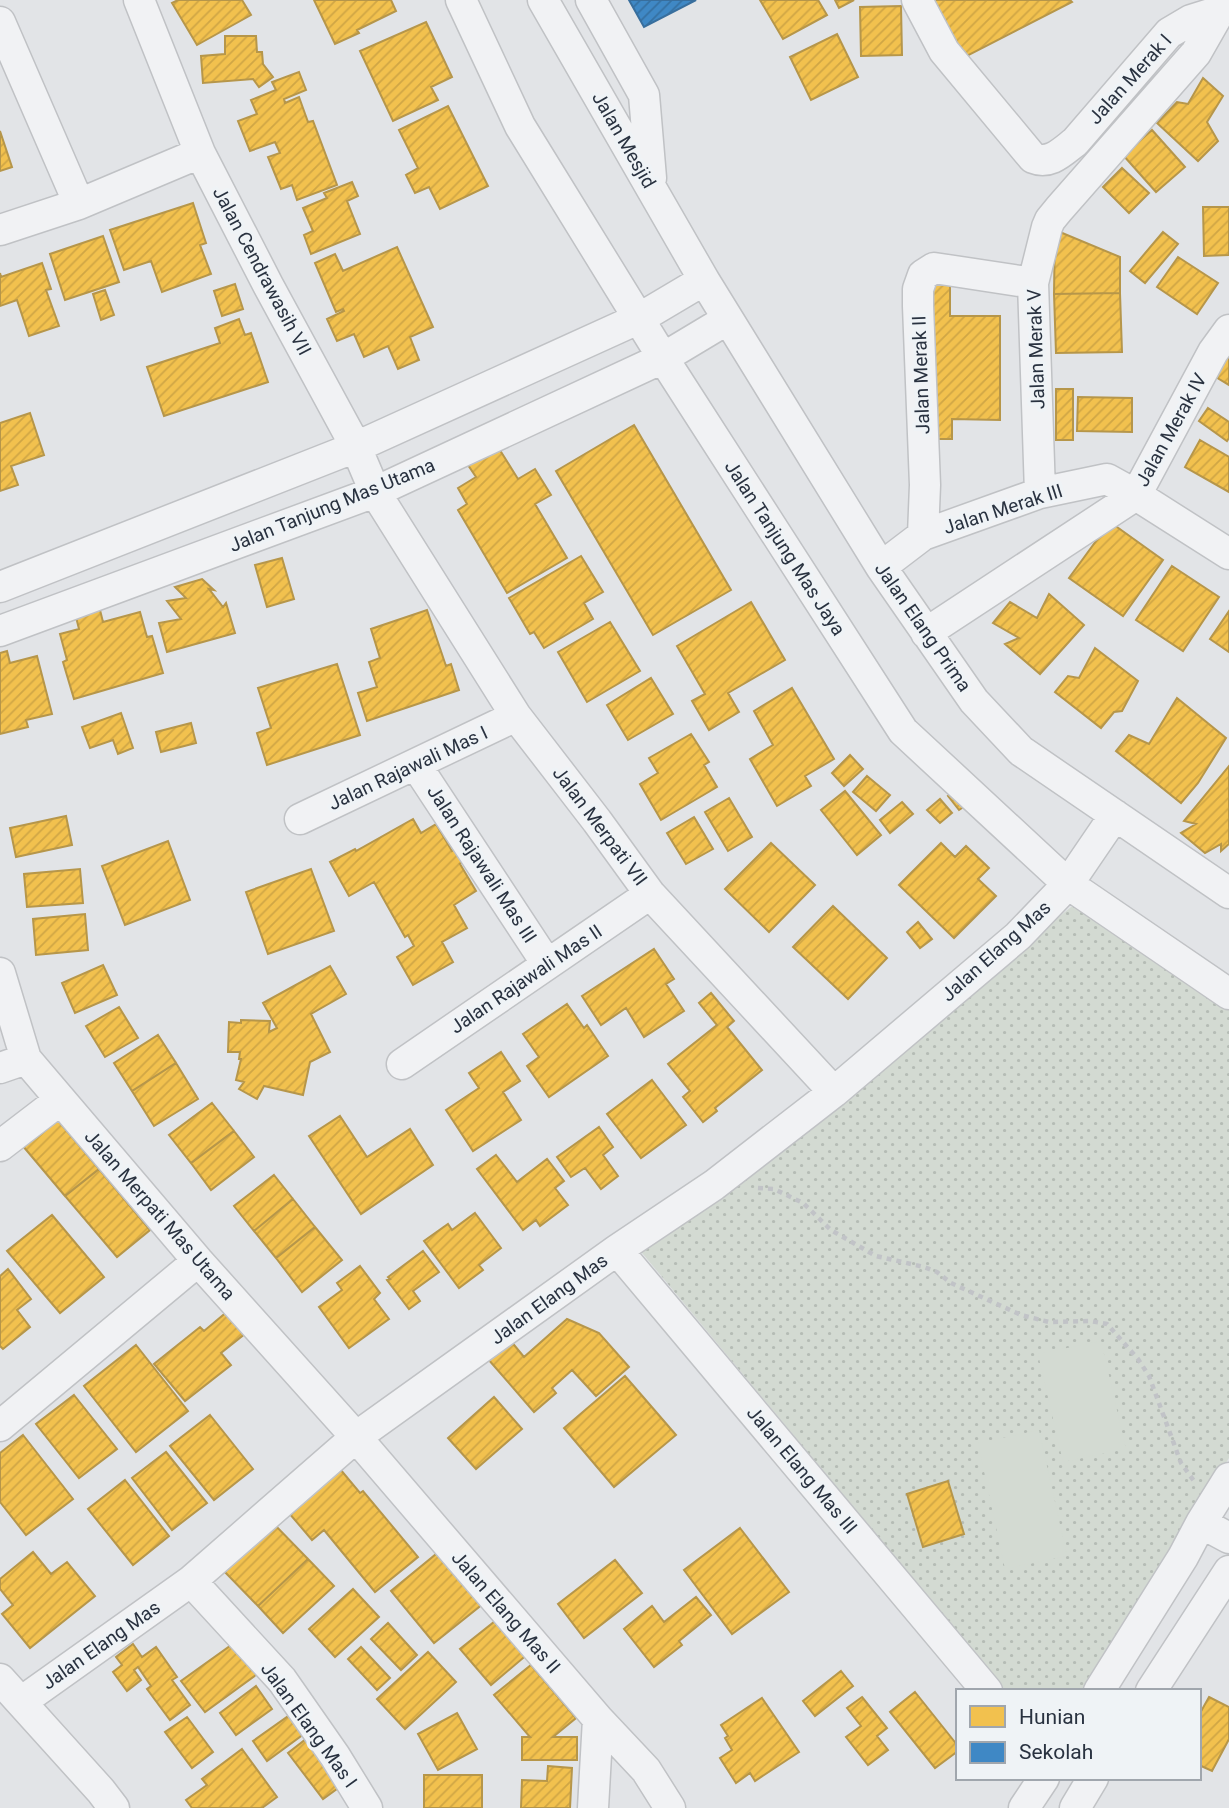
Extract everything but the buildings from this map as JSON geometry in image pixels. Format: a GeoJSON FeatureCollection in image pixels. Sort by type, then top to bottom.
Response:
{"type":"FeatureCollection","features":[{"type":"Feature","properties":{"kind":"street","name":"Jalan Cendrawasih VII"},"geometry":{"type":"LineString","coordinates":[[139,0],[200,153],[356,447],[376,492],[402,532]]}},
{"type":"Feature","properties":{"kind":"street","name":"Jalan Tanjung Mas Jaya"},"geometry":{"type":"LineString","coordinates":[[461,0],[520,126],[663,358],[903,731],[1072,878],[1229,994]]}},
{"type":"Feature","properties":{"kind":"street","name":"Jalan Mesjid"},"geometry":{"type":"LineString","coordinates":[[543,0],[704,280]]}},
{"type":"Feature","properties":{"kind":"street"},"geometry":{"type":"LineString","coordinates":[[591,0],[644,95],[652,187]]}},
{"type":"Feature","properties":{"kind":"street","name":"Jalan Merak I"},"geometry":{"type":"LineString","coordinates":[[917,0],[944,51],[1033,158],[1042,161],[1056,157],[1074,142],[1169,33],[1191,20],[1226,11]]}},
{"type":"Feature","properties":{"kind":"street","name":"Jalan Merak I"},"geometry":{"type":"LineString","coordinates":[[1059,209],[1196,53],[1226,11]]}},
{"type":"Feature","properties":{"kind":"street"},"geometry":{"type":"LineString","coordinates":[[0,22],[79,204]]}},
{"type":"Feature","properties":{"kind":"street"},"geometry":{"type":"LineString","coordinates":[[0,230],[79,204],[200,153]]}},
{"type":"Feature","properties":{"kind":"street","name":"Jalan Merak V"},"geometry":{"type":"LineString","coordinates":[[1040,493],[1032,283],[1047,227],[1059,209]]}},
{"type":"Feature","properties":{"kind":"street","name":"Jalan Merak II"},"geometry":{"type":"LineString","coordinates":[[923,535],[925,485],[918,306],[920,280],[934,268],[1032,283]]}},
{"type":"Feature","properties":{"kind":"street"},"geometry":{"type":"LineString","coordinates":[[0,587],[356,447],[640,318],[704,280]]}},
{"type":"Feature","properties":{"kind":"street","name":"Jalan Elang Prima"},"geometry":{"type":"LineString","coordinates":[[704,280],[880,567],[974,701],[1021,751],[1229,893]]}},
{"type":"Feature","properties":{"kind":"street","name":"Jalan Tanjung Mas Utama"},"geometry":{"type":"LineString","coordinates":[[0,631],[376,492],[663,358],[728,319]]}},
{"type":"Feature","properties":{"kind":"street","name":"Jalan Merak IV"},"geometry":{"type":"LineString","coordinates":[[1136,495],[1213,352],[1229,330]]}},
{"type":"Feature","properties":{"kind":"street","name":"Jalan Merak III"},"geometry":{"type":"LineString","coordinates":[[923,535],[1040,493],[1107,479],[1229,554]]}},
{"type":"Feature","properties":{"kind":"street"},"geometry":{"type":"LineString","coordinates":[[926,632],[1136,495]]}},
{"type":"Feature","properties":{"kind":"street","name":"Jalan Merpati VII"},"geometry":{"type":"LineString","coordinates":[[402,532],[516,716],[650,894],[834,1092]]}},
{"type":"Feature","properties":{"kind":"street"},"geometry":{"type":"LineString","coordinates":[[880,567],[923,535]]}},
{"type":"Feature","properties":{"kind":"street","name":"Jalan Rajawali Mas I"},"geometry":{"type":"LineString","coordinates":[[300,819],[516,716]]}},
{"type":"Feature","properties":{"kind":"street","name":"Jalan Rajawali Mas III"},"geometry":{"type":"LineString","coordinates":[[416,765],[547,964]]}},
{"type":"Feature","properties":{"kind":"street","name":"Jalan Elang Mas"},"geometry":{"type":"LineString","coordinates":[[20,1702],[191,1581],[356,1437],[617,1250],[714,1185],[834,1092],[1018,936],[1072,878],[1115,815]]}},
{"type":"Feature","properties":{"kind":"street","name":"Jalan Rajawali Mas II"},"geometry":{"type":"LineString","coordinates":[[402,1064],[650,894]]}},
{"type":"Feature","properties":{"kind":"street","name":"Jalan Merpati Mas Utama"},"geometry":{"type":"LineString","coordinates":[[0,973],[13,1064],[60,1100],[198,1261],[356,1437]]}},
{"type":"Feature","properties":{"kind":"street"},"geometry":{"type":"LineString","coordinates":[[0,1146],[60,1100]]}},
{"type":"Feature","properties":{"kind":"street","name":"Jalan Elang Mas III"},"geometry":{"type":"LineString","coordinates":[[617,1250],[986,1689]]}},
{"type":"Feature","properties":{"kind":"street"},"geometry":{"type":"LineString","coordinates":[[0,1426],[198,1261]]}},
{"type":"Feature","properties":{"kind":"street","name":"Jalan Elang Mas II"},"geometry":{"type":"LineString","coordinates":[[356,1437],[598,1720],[646,1770],[670,1808]]}},
{"type":"Feature","properties":{"kind":"street"},"geometry":{"type":"LineString","coordinates":[[1100,1689],[1223,1488]]}},
{"type":"Feature","properties":{"kind":"street"},"geometry":{"type":"LineString","coordinates":[[1201,1523],[1229,1538]]}},
{"type":"Feature","properties":{"kind":"street"},"geometry":{"type":"LineString","coordinates":[[1152,1689],[1227,1578],[1183,1557]]}},
{"type":"Feature","properties":{"kind":"street","name":"Jalan Elang Mas I"},"geometry":{"type":"LineString","coordinates":[[191,1581],[282,1681],[367,1808]]}},
{"type":"Feature","properties":{"kind":"street"},"geometry":{"type":"LineString","coordinates":[[0,1679],[114,1808]]}},
{"type":"Feature","properties":{"kind":"street"},"geometry":{"type":"LineString","coordinates":[[593,1808],[598,1720]]}},
{"type":"Feature","properties":{"kind":"street"},"geometry":{"type":"LineString","coordinates":[[1024,1808],[1043,1780]]}},
{"type":"Feature","properties":{"kind":"path"},"geometry":{"type":"LineString","coordinates":[[714,1185],[774,1189],[803,1203],[831,1230],[876,1256],[925,1266],[951,1283],[1021,1315],[1049,1322],[1090,1321],[1107,1324],[1138,1359],[1149,1376],[1181,1463],[1193,1480],[1223,1488]]}},
{"type":"Feature","properties":{"kind":"shaded area"},"geometry":{"type":"Polygon","coordinates":[[[1076,903],[1229,1009],[1229,1458],[1086,1689],[1004,1689],[638,1248],[840,1095],[1076,903]]]}},
{"type":"Feature","properties":{"kind":"shaded area"},"geometry":{"type":"Polygon","coordinates":[[[1101,1341],[1126,1449],[1063,1462],[1038,1354],[1101,1341]]]}},
{"type":"Feature","properties":{"kind":"shaded area"},"geometry":{"type":"Polygon","coordinates":[[[1039,1430],[1067,1556],[1005,1569],[978,1443],[1039,1430]]]}}]}
